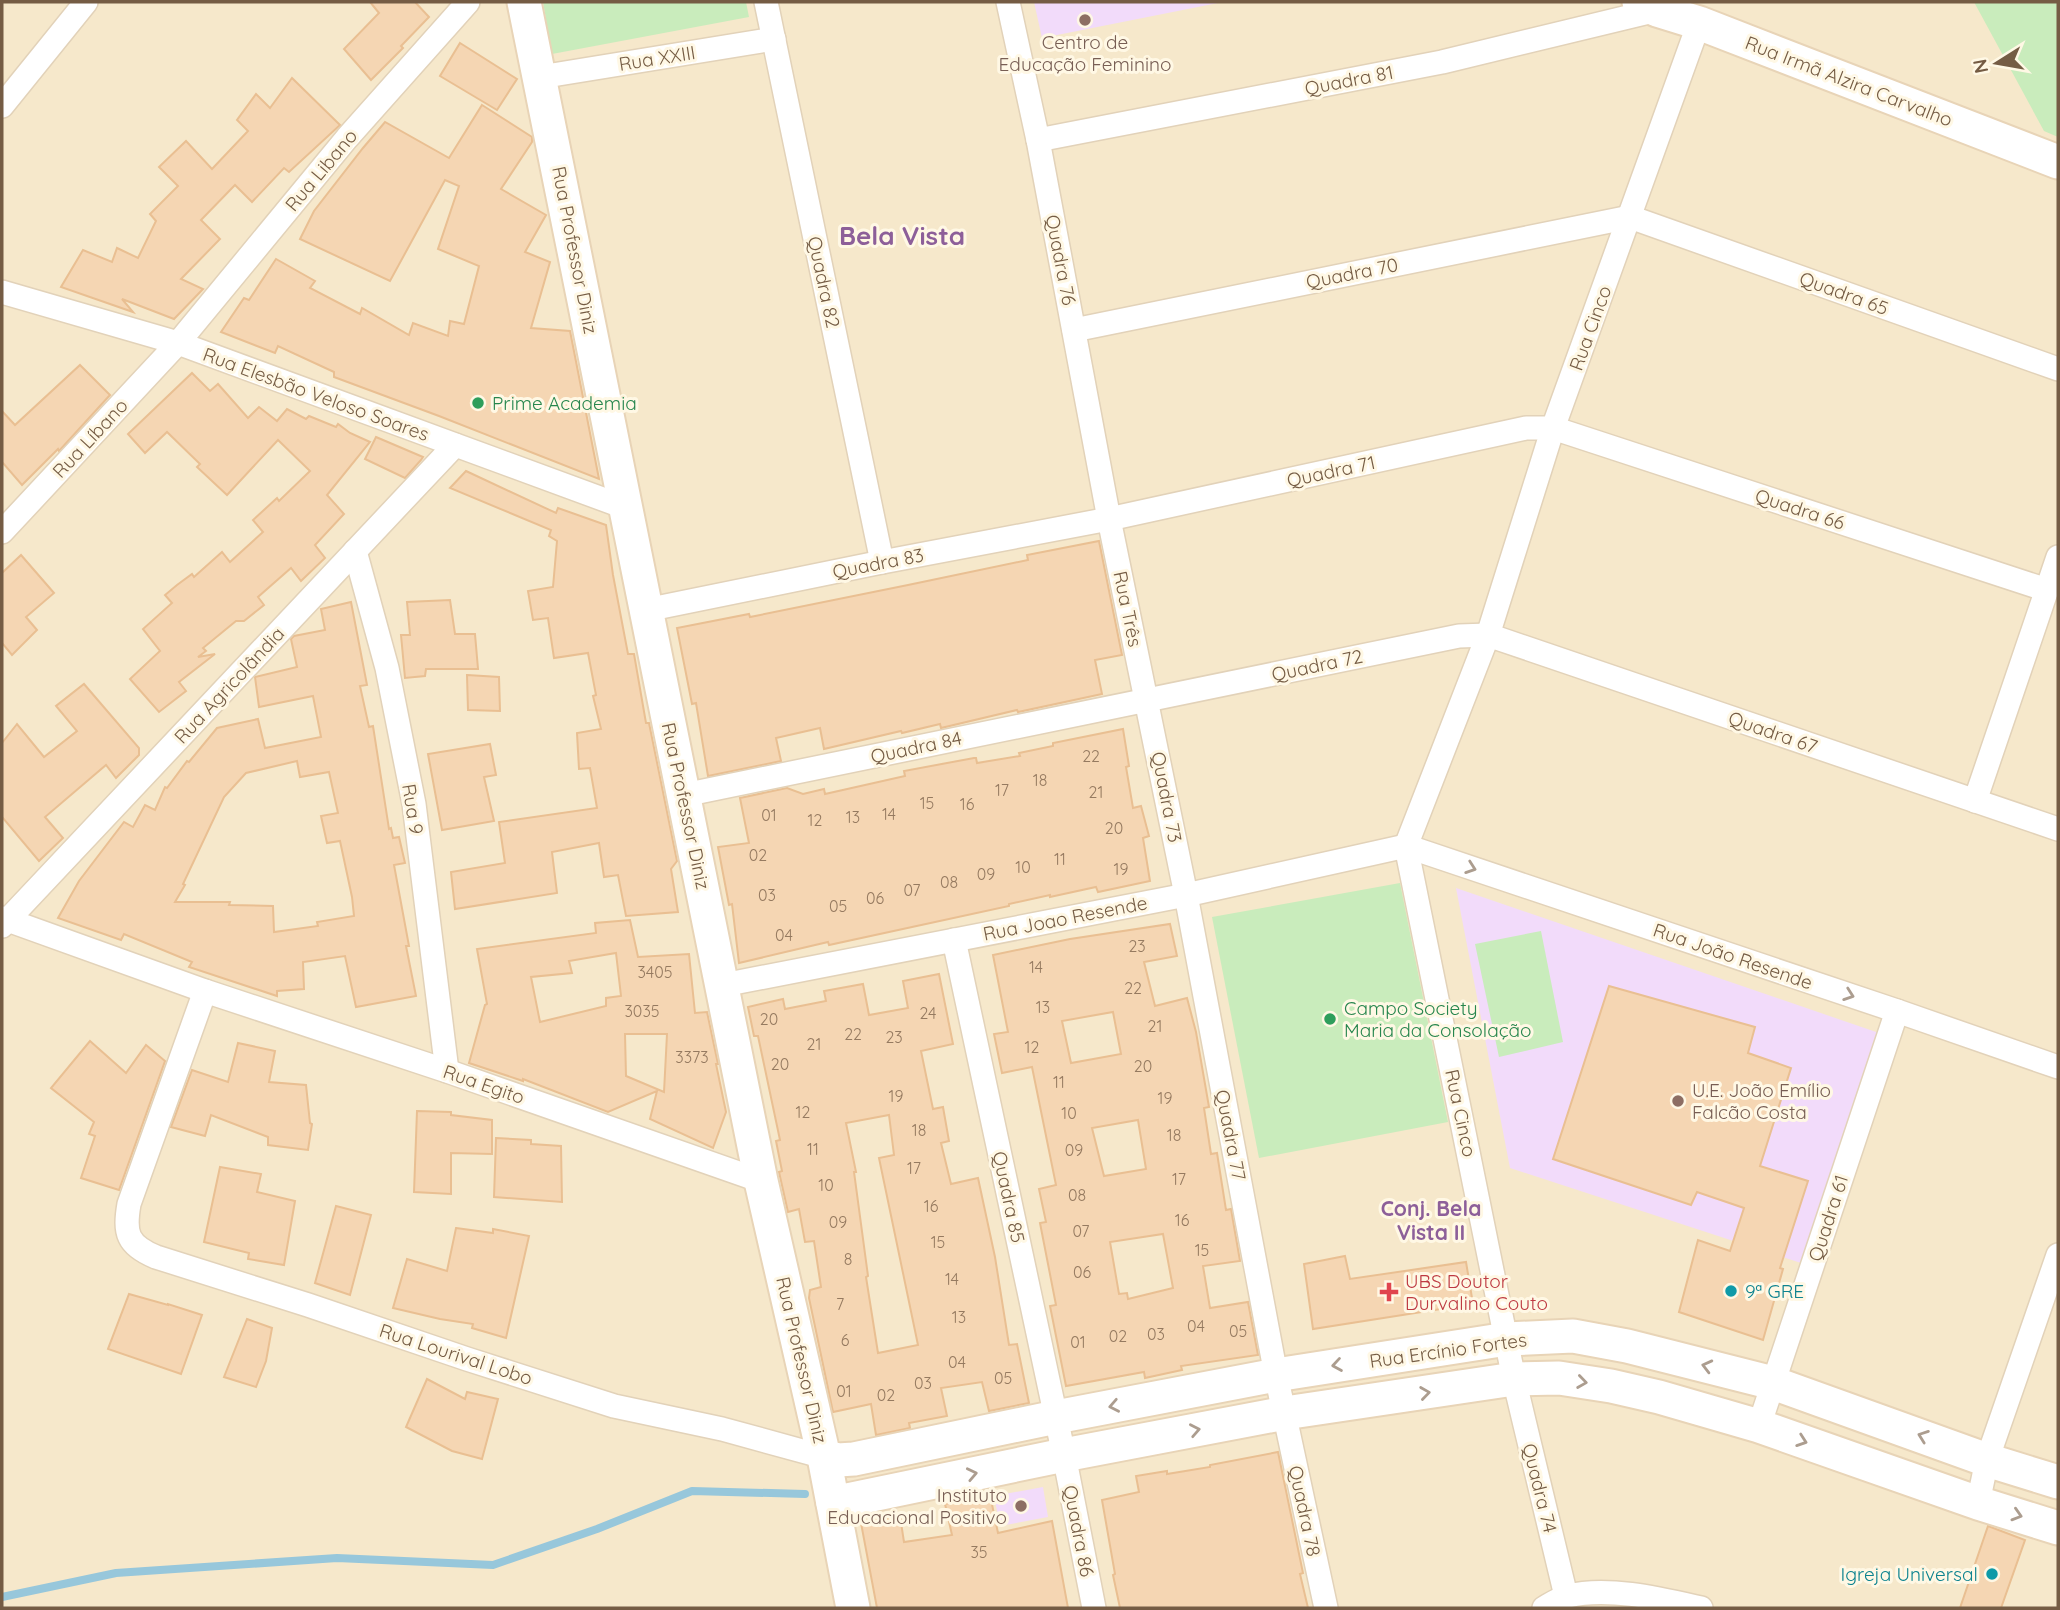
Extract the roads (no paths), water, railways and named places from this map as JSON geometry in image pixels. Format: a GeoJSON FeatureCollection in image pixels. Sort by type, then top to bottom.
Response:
{"type":"FeatureCollection","features":[{"type":"Feature","properties":{"kind":"street"},"geometry":{"type":"LineString","coordinates":[[2,106],[86,2]]}},
{"type":"Feature","properties":{"kind":"street","name":"Rua Libano"},"geometry":{"type":"LineString","coordinates":[[178,343],[347,138],[468,2]]}},
{"type":"Feature","properties":{"kind":"street","name":"Rua Professor Diniz"},"geometry":{"type":"LineString","coordinates":[[524,2],[761,1181],[824,1457],[853,1608]]}},
{"type":"Feature","properties":{"kind":"street","name":"Quadra 82"},"geometry":{"type":"LineString","coordinates":[[766,2],[882,562]]}},
{"type":"Feature","properties":{"kind":"street","name":"Quadra 76"},"geometry":{"type":"LineString","coordinates":[[1008,2],[1038,140],[1109,519]]}},
{"type":"Feature","properties":{"kind":"street","name":"Quadra 81"},"geometry":{"type":"LineString","coordinates":[[1038,140],[1441,62],[1648,6]]}},
{"type":"Feature","properties":{"kind":"street","name":"Rua Irmã Alzira Carvalho"},"geometry":{"type":"LineString","coordinates":[[1648,6],[1699,23],[2058,162]]}},
{"type":"Feature","properties":{"kind":"street","name":"Rua Cinco"},"geometry":{"type":"LineString","coordinates":[[1514,1379],[1406,846],[1488,635],[1553,428],[1699,23]]}},
{"type":"Feature","properties":{"kind":"street","name":"Rua XXIII"},"geometry":{"type":"LineString","coordinates":[[540,77],[774,38]]}},
{"type":"Feature","properties":{"kind":"street","name":"Quadra 70"},"geometry":{"type":"LineString","coordinates":[[1074,330],[1630,217]]}},
{"type":"Feature","properties":{"kind":"street","name":"Quadra 65"},"geometry":{"type":"LineString","coordinates":[[1630,217],[2058,369]]}},
{"type":"Feature","properties":{"kind":"street","name":"Rua Elesbão Veloso Soares"},"geometry":{"type":"LineString","coordinates":[[2,292],[178,343],[627,508]]}},
{"type":"Feature","properties":{"kind":"street","name":"Rua Líbano"},"geometry":{"type":"LineString","coordinates":[[2,532],[178,343]]}},
{"type":"Feature","properties":{"kind":"street","name":"Quadra 71"},"geometry":{"type":"LineString","coordinates":[[1109,519],[1526,428],[1553,428]]}},
{"type":"Feature","properties":{"kind":"street","name":"Quadra 66"},"geometry":{"type":"LineString","coordinates":[[1553,428],[2047,590]]}},
{"type":"Feature","properties":{"kind":"street","name":"Rua Agricolândia"},"geometry":{"type":"LineString","coordinates":[[4,921],[455,445]]}},
{"type":"Feature","properties":{"kind":"street","name":"Quadra 83"},"geometry":{"type":"LineString","coordinates":[[646,610],[1109,519]]}},
{"type":"Feature","properties":{"kind":"street","name":"Rua Três"},"geometry":{"type":"LineString","coordinates":[[1109,519],[1147,699]]}},
{"type":"Feature","properties":{"kind":"street","name":"Rua 9"},"geometry":{"type":"LineString","coordinates":[[355,551],[387,668],[414,804],[447,1071]]}},
{"type":"Feature","properties":{"kind":"street"},"geometry":{"type":"LineString","coordinates":[[1975,801],[2058,557]]}},
{"type":"Feature","properties":{"kind":"street","name":"Quadra 72"},"geometry":{"type":"LineString","coordinates":[[1147,699],[1459,636],[1488,635]]}},
{"type":"Feature","properties":{"kind":"street","name":"Quadra 67"},"geometry":{"type":"LineString","coordinates":[[1488,635],[2058,829]]}},
{"type":"Feature","properties":{"kind":"street","name":"Quadra 84"},"geometry":{"type":"LineString","coordinates":[[684,795],[1147,699]]}},
{"type":"Feature","properties":{"kind":"street","name":"Quadra 73"},"geometry":{"type":"LineString","coordinates":[[1147,699],[1186,895]]}},
{"type":"Feature","properties":{"kind":"street","name":"Rua Joao Resende"},"geometry":{"type":"LineString","coordinates":[[723,985],[1186,895],[1406,846]]}},
{"type":"Feature","properties":{"kind":"street","name":"Rua João Resende"},"geometry":{"type":"LineString","coordinates":[[1406,846],[2058,1068]]}},
{"type":"Feature","properties":{"kind":"street","name":"Quadra 77"},"geometry":{"type":"LineString","coordinates":[[1186,895],[1276,1375]]}},
{"type":"Feature","properties":{"kind":"street","name":"Rua Egito"},"geometry":{"type":"LineString","coordinates":[[4,921],[761,1181]]}},
{"type":"Feature","properties":{"kind":"street","name":"Quadra 85"},"geometry":{"type":"LineString","coordinates":[[954,940],[1064,1455]]}},
{"type":"Feature","properties":{"kind":"street","name":"Rua Lourival Lobo"},"geometry":{"type":"LineString","coordinates":[[205,991],[129,1204],[126,1225],[129,1238],[135,1245],[156,1257],[614,1406],[722,1429],[824,1457]]}},
{"type":"Feature","properties":{"kind":"street","name":"Quadra 61"},"geometry":{"type":"LineString","coordinates":[[1759,1426],[1897,1011]]}},
{"type":"Feature","properties":{"kind":"street"},"geometry":{"type":"LineString","coordinates":[[1978,1503],[1987,1460],[2058,1255]]}},
{"type":"Feature","properties":{"kind":"street","name":"Rua Ercínio Fortes"},"geometry":{"type":"LineString","coordinates":[[824,1457],[854,1460],[1056,1417],[1276,1375],[1507,1339],[1573,1336],[1627,1346],[1773,1383],[1987,1460],[2058,1482]]}},
{"type":"Feature","properties":{"kind":"street"},"geometry":{"type":"LineString","coordinates":[[1276,1375],[1285,1413]]}},
{"type":"Feature","properties":{"kind":"street","name":"Rua Ercínio Fortes"},"geometry":{"type":"LineString","coordinates":[[833,1503],[1285,1413],[1514,1379],[1559,1378],[1659,1397],[1759,1426],[1978,1503],[2058,1528]]}},
{"type":"Feature","properties":{"kind":"street","name":"Quadra 74"},"geometry":{"type":"LineString","coordinates":[[1514,1379],[1566,1596]]}},
{"type":"Feature","properties":{"kind":"street","name":"Quadra 78"},"geometry":{"type":"LineString","coordinates":[[1285,1413],[1326,1608]]}},
{"type":"Feature","properties":{"kind":"street","name":"Quadra 86"},"geometry":{"type":"LineString","coordinates":[[1064,1455],[1094,1608]]}},
{"type":"Feature","properties":{"kind":"street"},"geometry":{"type":"LineString","coordinates":[[1544,1608],[1566,1596],[1594,1592],[1624,1594],[1700,1608]]}},
{"type":"Feature","properties":{"kind":"waterway"},"geometry":{"type":"LineString","coordinates":[[2,1597],[116,1573],[337,1558],[493,1565],[597,1529],[692,1491],[805,1494]]}},
{"type":"Feature","properties":{"kind":"place","name":"Centro de Educação Feminino"},"geometry":{"type":"Point","coordinates":[1085,20]}},
{"type":"Feature","properties":{"kind":"place","name":"Prime Academia"},"geometry":{"type":"Point","coordinates":[478,403]}},
{"type":"Feature","properties":{"kind":"place","name":"Campo Society Maria da Consolação"},"geometry":{"type":"Point","coordinates":[1330,1019]}},
{"type":"Feature","properties":{"kind":"place","name":"U.E. João Emílio Falcão Costa"},"geometry":{"type":"Point","coordinates":[1678,1101]}},
{"type":"Feature","properties":{"kind":"place","name":"9ª GRE"},"geometry":{"type":"Point","coordinates":[1731,1291]}},
{"type":"Feature","properties":{"kind":"place","name":"UBS Doutor Durvalino Couto"},"geometry":{"type":"Point","coordinates":[1389,1292]}},
{"type":"Feature","properties":{"kind":"place","name":"Instituto Educacional Positivo"},"geometry":{"type":"Point","coordinates":[1021,1506]}},
{"type":"Feature","properties":{"kind":"place","name":"Igreja Universal"},"geometry":{"type":"Point","coordinates":[1992,1574]}},
{"type":"Feature","properties":{"kind":"district","name":"Bela Vista"},"geometry":{"type":"Point","coordinates":[902,235]}},
{"type":"Feature","properties":{"kind":"district","name":"Conj. Bela Vista II"},"geometry":{"type":"Point","coordinates":[1431,1220]}}]}
